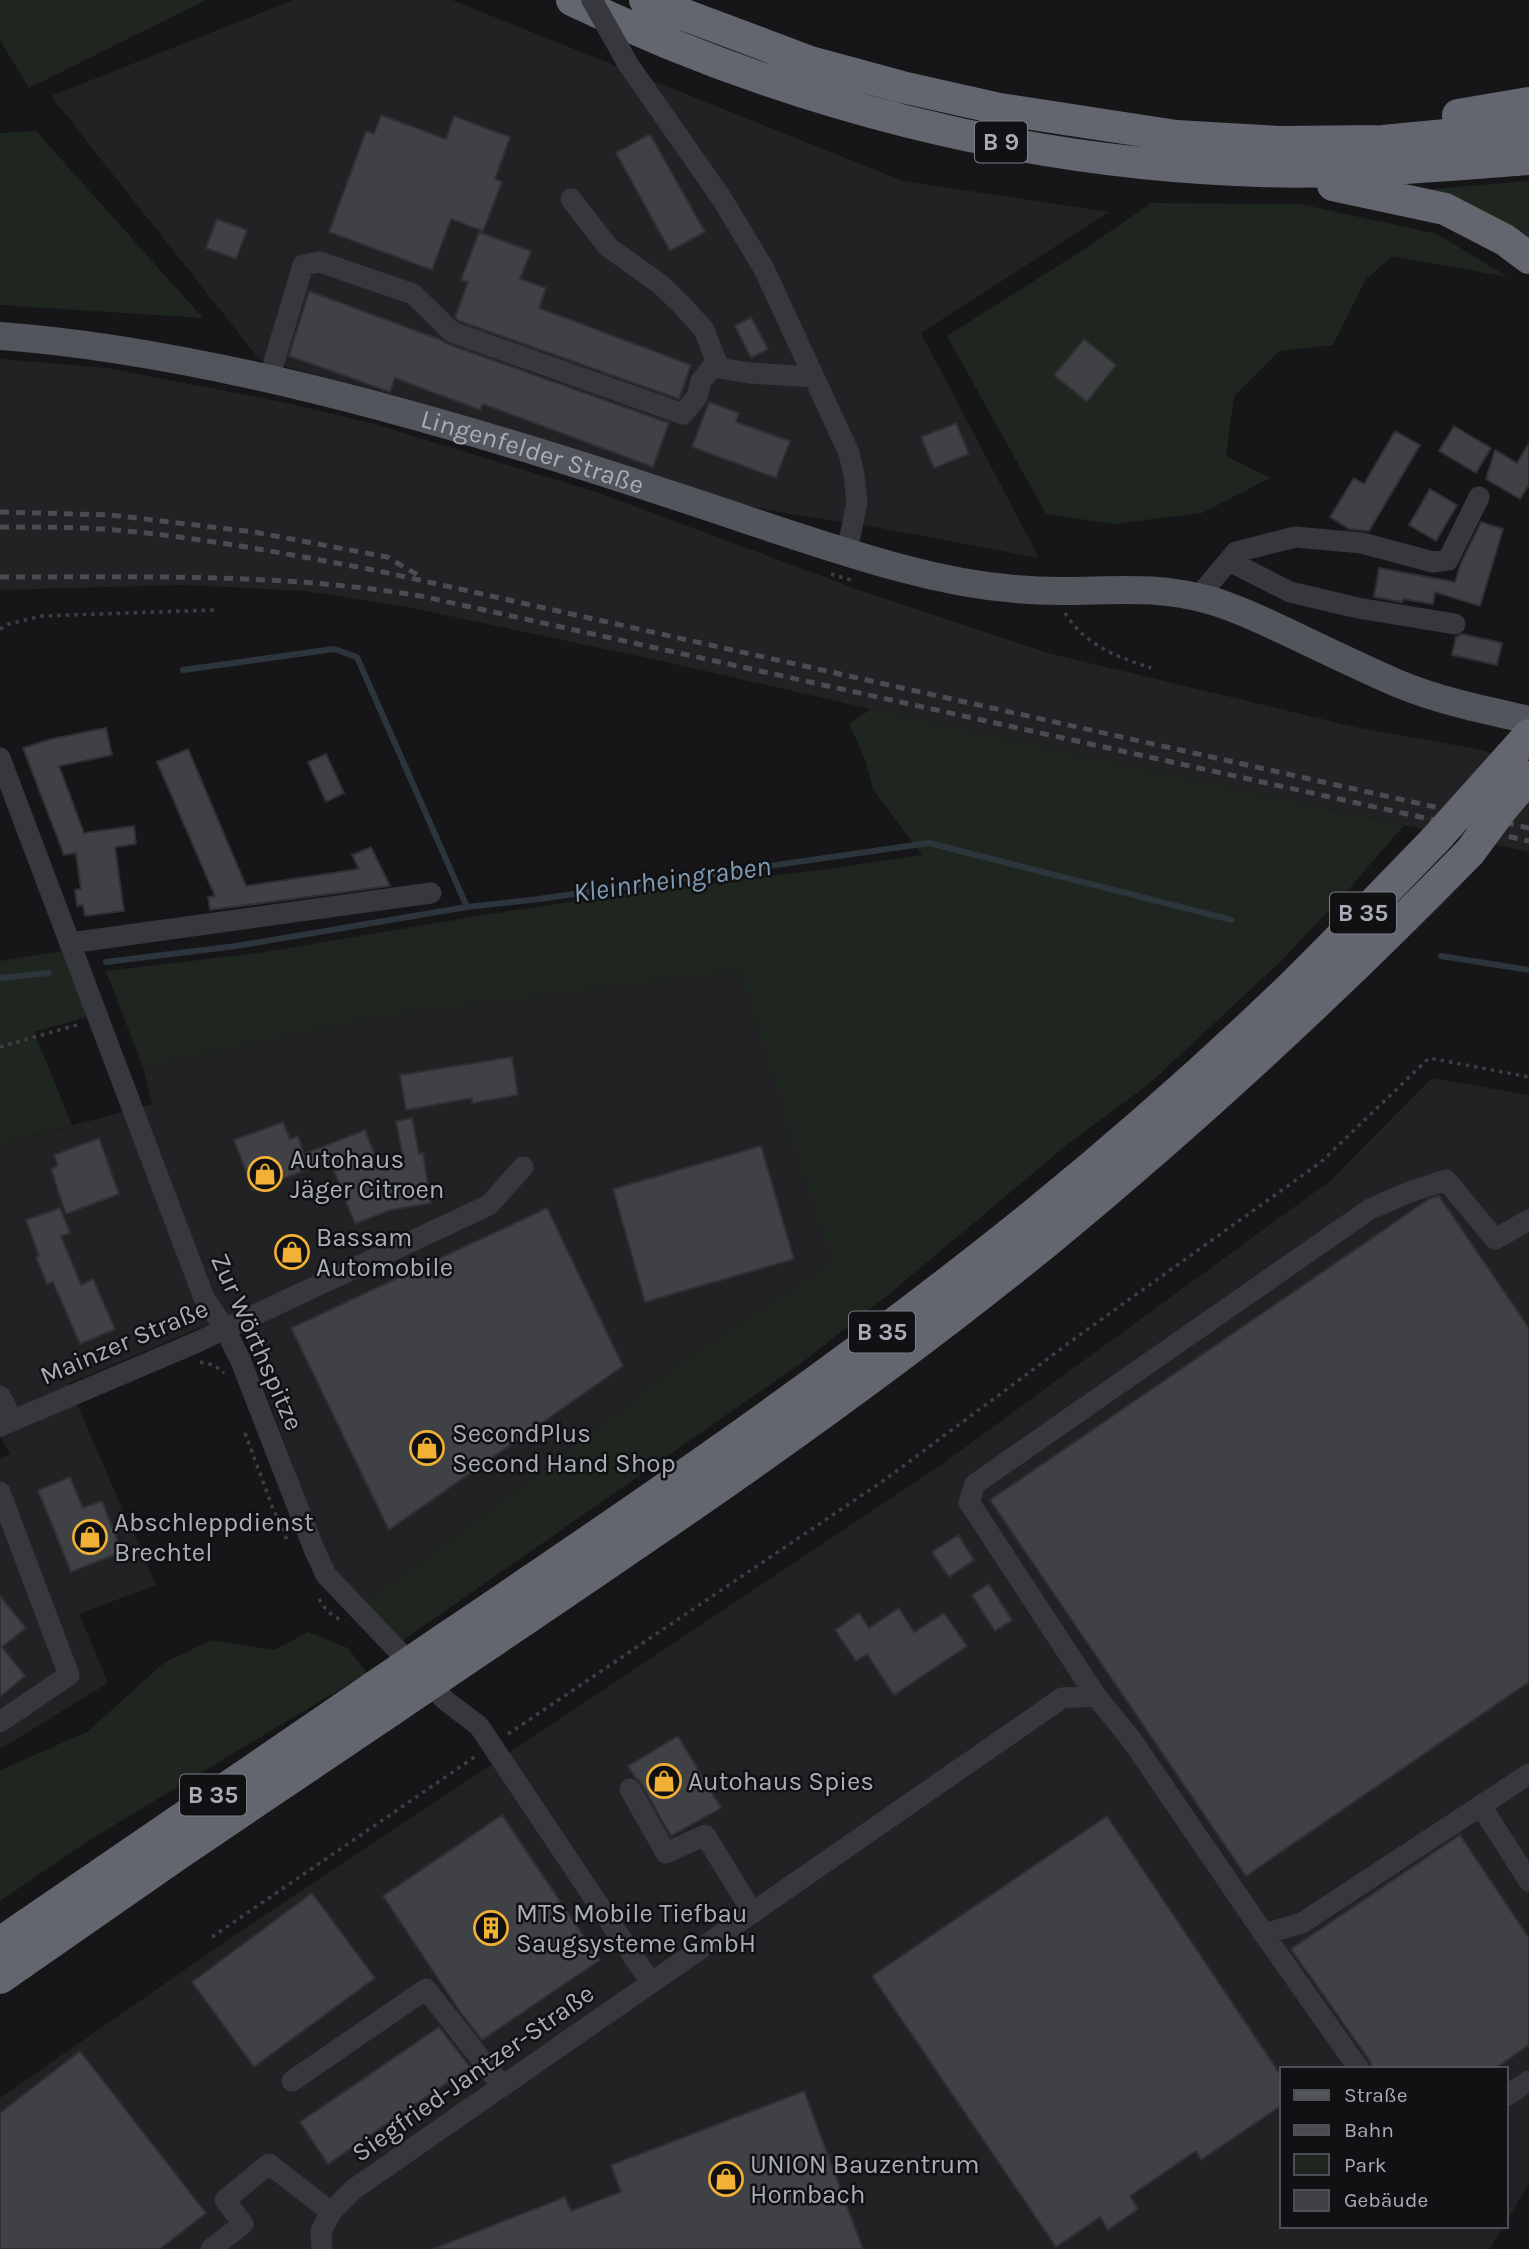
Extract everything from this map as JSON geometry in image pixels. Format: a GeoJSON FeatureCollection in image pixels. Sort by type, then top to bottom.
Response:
{"type":"FeatureCollection","features":[{"type":"Feature","properties":{"kind":"highway","name":"B 9"},"geometry":{"type":"LineString","coordinates":[[572,0],[634,30],[749,74],[824,99],[911,123],[1023,147],[1134,163],[1259,172],[1370,172],[1529,159]]}},
{"type":"Feature","properties":{"kind":"highway","name":"B 9"},"geometry":{"type":"LineString","coordinates":[[645,0],[810,62],[902,87],[1000,109],[1176,136],[1279,142],[1383,141],[1529,127]]}},
{"type":"Feature","properties":{"kind":"highway"},"geometry":{"type":"LineString","coordinates":[[1383,141],[1418,122],[1529,103]]}},
{"type":"Feature","properties":{"kind":"highway"},"geometry":{"type":"LineString","coordinates":[[1259,172],[1445,209],[1505,240],[1529,258]]}},
{"type":"Feature","properties":{"kind":"highway"},"geometry":{"type":"LineString","coordinates":[[1481,789],[1529,711]]}},
{"type":"Feature","properties":{"kind":"highway","name":"B 35"},"geometry":{"type":"LineString","coordinates":[[454,1650],[900,1319],[1037,1212],[1155,1111],[1291,987],[1435,840],[1529,735]]}},
{"type":"Feature","properties":{"kind":"highway"},"geometry":{"type":"LineString","coordinates":[[1470,852],[1529,777]]}},
{"type":"Feature","properties":{"kind":"highway"},"geometry":{"type":"LineString","coordinates":[[1470,852],[1512,816],[1529,797]]}},
{"type":"Feature","properties":{"kind":"highway","name":"B 35"},"geometry":{"type":"LineString","coordinates":[[0,1978],[170,1859],[382,1699],[454,1650],[778,1444],[885,1366],[1038,1248],[1188,1123],[1373,951],[1470,852]]}},
{"type":"Feature","properties":{"kind":"highway","name":"B 35"},"geometry":{"type":"LineString","coordinates":[[0,1943],[204,1801],[382,1699]]}},
{"type":"Feature","properties":{"kind":"main road","name":"Lingenfelder Straße"},"geometry":{"type":"LineString","coordinates":[[0,336],[180,360],[270,379],[432,421],[633,482],[847,552],[960,581],[1058,591],[1140,589],[1198,597],[1252,616],[1403,686],[1468,707],[1529,720]]}},
{"type":"Feature","properties":{"kind":"street"},"geometry":{"type":"LineString","coordinates":[[592,0],[628,64],[740,228],[764,269],[814,377],[849,453],[854,475],[857,502],[847,552]]}},
{"type":"Feature","properties":{"kind":"street"},"geometry":{"type":"LineString","coordinates":[[571,199],[608,247],[660,284],[704,330],[719,368]]}},
{"type":"Feature","properties":{"kind":"street"},"geometry":{"type":"LineString","coordinates":[[270,379],[303,265],[320,262],[413,294],[452,332],[683,414],[697,397],[701,381],[712,367],[750,373],[814,377]]}},
{"type":"Feature","properties":{"kind":"street"},"geometry":{"type":"LineString","coordinates":[[1198,597],[1236,552],[1296,537],[1362,543],[1433,562],[1448,560],[1479,497]]}},
{"type":"Feature","properties":{"kind":"street"},"geometry":{"type":"LineString","coordinates":[[1229,561],[1290,592],[1358,608],[1455,624]]}},
{"type":"Feature","properties":{"kind":"street","name":"Zur Wörthspitze"},"geometry":{"type":"LineString","coordinates":[[0,758],[204,1298],[225,1329],[240,1359],[326,1575],[445,1700],[479,1726],[651,1983]]}},
{"type":"Feature","properties":{"kind":"street"},"geometry":{"type":"LineString","coordinates":[[69,943],[431,893]]}},
{"type":"Feature","properties":{"kind":"street","name":"Mainzer Straße"},"geometry":{"type":"LineString","coordinates":[[7,1423],[225,1329],[489,1205],[523,1167]]}},
{"type":"Feature","properties":{"kind":"street"},"geometry":{"type":"LineString","coordinates":[[1358,2067],[1131,1739],[1096,1696],[969,1502],[975,1485],[1370,1209],[1446,1180],[1495,1239],[1529,1220]]}},
{"type":"Feature","properties":{"kind":"street"},"geometry":{"type":"LineString","coordinates":[[0,1396],[7,1423]]}},
{"type":"Feature","properties":{"kind":"street"},"geometry":{"type":"LineString","coordinates":[[0,1492],[69,1675],[0,1722]]}},
{"type":"Feature","properties":{"kind":"street","name":"Siegfried-Jantzer-Straße"},"geometry":{"type":"LineString","coordinates":[[321,2249],[321,2231],[331,2212],[354,2189],[1062,1699],[1096,1696]]}},
{"type":"Feature","properties":{"kind":"street"},"geometry":{"type":"LineString","coordinates":[[1264,1934],[1302,1923],[1529,1774]]}},
{"type":"Feature","properties":{"kind":"street"},"geometry":{"type":"LineString","coordinates":[[630,1789],[666,1853],[705,1835],[753,1913]]}},
{"type":"Feature","properties":{"kind":"street"},"geometry":{"type":"LineString","coordinates":[[1481,1805],[1529,1881]]}},
{"type":"Feature","properties":{"kind":"street"},"geometry":{"type":"LineString","coordinates":[[292,2081],[426,1989],[502,2086]]}},
{"type":"Feature","properties":{"kind":"street"},"geometry":{"type":"LineString","coordinates":[[1508,2095],[1529,2081]]}},
{"type":"Feature","properties":{"kind":"street"},"geometry":{"type":"LineString","coordinates":[[211,2249],[243,2224],[225,2200],[269,2164],[331,2212]]}},
{"type":"Feature","properties":{"kind":"path"},"geometry":{"type":"LineString","coordinates":[[1058,591],[1064,611],[1084,636],[1103,650],[1151,668]]}},
{"type":"Feature","properties":{"kind":"path"},"geometry":{"type":"LineString","coordinates":[[0,629],[9,624],[41,617],[214,610]]}},
{"type":"Feature","properties":{"kind":"path"},"geometry":{"type":"LineString","coordinates":[[0,1047],[99,1018]]}},
{"type":"Feature","properties":{"kind":"path"},"geometry":{"type":"LineString","coordinates":[[212,1937],[883,1481],[1081,1334],[1321,1162],[1429,1058],[1529,1077]]}},
{"type":"Feature","properties":{"kind":"path"},"geometry":{"type":"LineString","coordinates":[[199,1361],[214,1365],[223,1372],[228,1384]]}},
{"type":"Feature","properties":{"kind":"path"},"geometry":{"type":"LineString","coordinates":[[245,1433],[292,1551]]}},
{"type":"Feature","properties":{"kind":"path"},"geometry":{"type":"LineString","coordinates":[[314,1592],[327,1611],[340,1622],[354,1624],[368,1620]]}},
{"type":"Feature","properties":{"kind":"shaded area"},"geometry":{"type":"Polygon","coordinates":[[[293,0],[452,0],[903,181],[1109,212],[921,333],[1039,558],[737,504],[406,401],[259,359],[51,96],[293,0]]]}},
{"type":"Feature","properties":{"kind":"shaded area"},"geometry":{"type":"Polygon","coordinates":[[[0,359],[108,368],[282,402],[371,423],[599,493],[859,590],[1048,653],[1359,728],[1472,748],[1529,762],[1529,852],[407,607],[305,591],[184,585],[0,590],[0,359]]]}},
{"type":"Feature","properties":{"kind":"shaded area"},"geometry":{"type":"Polygon","coordinates":[[[739,971],[833,1263],[671,1368],[632,1402],[462,1532],[365,1601],[330,1567],[237,1312],[68,1384],[156,1585],[79,1614],[108,1683],[0,1749],[0,1459],[11,1454],[0,1437],[0,1145],[152,1104],[143,1067],[376,1017],[739,971]]]}},
{"type":"Feature","properties":{"kind":"shaded area"},"geometry":{"type":"Polygon","coordinates":[[[1432,1078],[1529,1095],[1529,2184],[1508,2219],[1508,2067],[1280,2067],[1280,2228],[1502,2228],[1490,2249],[0,2249],[0,2098],[232,1937],[938,1467],[1330,1181],[1432,1078]]]}},
{"type":"Feature","properties":{"kind":"green space"},"geometry":{"type":"Polygon","coordinates":[[[0,0],[206,0],[29,88],[0,40],[0,0]]]}},
{"type":"Feature","properties":{"kind":"green space"},"geometry":{"type":"Polygon","coordinates":[[[36,131],[203,318],[0,305],[0,133],[36,131]]]}},
{"type":"Feature","properties":{"kind":"green space"},"geometry":{"type":"Polygon","coordinates":[[[1529,181],[1529,248],[1420,190],[1529,181]]]}},
{"type":"Feature","properties":{"kind":"green space"},"geometry":{"type":"Polygon","coordinates":[[[1151,203],[1300,204],[1437,234],[1508,277],[1392,256],[1366,279],[1333,345],[1279,351],[1234,396],[1226,456],[1270,478],[1202,513],[1113,524],[1046,514],[947,336],[1086,248],[1151,203]]]}},
{"type":"Feature","properties":{"kind":"green space"},"geometry":{"type":"Polygon","coordinates":[[[871,709],[1404,825],[1349,889],[1280,962],[1149,1084],[1069,1143],[894,1290],[804,1361],[402,1641],[365,1601],[462,1532],[632,1402],[671,1368],[832,1263],[739,971],[376,1017],[143,1067],[106,971],[259,953],[624,894],[922,855],[873,789],[865,759],[849,724],[871,709]]]}},
{"type":"Feature","properties":{"kind":"green space"},"geometry":{"type":"Polygon","coordinates":[[[62,951],[88,1017],[34,1032],[72,1125],[0,1145],[0,961],[62,951]]]}},
{"type":"Feature","properties":{"kind":"green space"},"geometry":{"type":"Polygon","coordinates":[[[308,1632],[348,1648],[367,1673],[88,1841],[0,1901],[0,1770],[87,1732],[165,1662],[212,1640],[274,1650],[308,1632]]]}},
{"type":"Feature","properties":{"kind":"building"},"geometry":{"type":"Polygon","coordinates":[[[381,115],[446,139],[454,116],[510,137],[495,179],[502,182],[483,231],[451,219],[432,270],[329,232],[366,131],[374,134],[381,115]]]}},
{"type":"Feature","properties":{"kind":"building"},"geometry":{"type":"Polygon","coordinates":[[[650,134],[705,232],[670,251],[616,153],[650,134]]]}},
{"type":"Feature","properties":{"kind":"building"},"geometry":{"type":"Polygon","coordinates":[[[217,219],[247,230],[236,259],[206,248],[217,219]]]}},
{"type":"Feature","properties":{"kind":"building"},"geometry":{"type":"Polygon","coordinates":[[[479,232],[531,251],[520,279],[546,288],[539,308],[691,365],[679,399],[459,321],[455,317],[468,282],[461,280],[479,232]]]}},
{"type":"Feature","properties":{"kind":"building"},"geometry":{"type":"Polygon","coordinates":[[[309,291],[669,423],[653,467],[483,404],[480,410],[395,378],[390,392],[289,356],[309,291]]]}},
{"type":"Feature","properties":{"kind":"building"},"geometry":{"type":"Polygon","coordinates":[[[751,317],[768,349],[751,358],[735,326],[751,317]]]}},
{"type":"Feature","properties":{"kind":"building"},"geometry":{"type":"Polygon","coordinates":[[[1084,339],[1116,365],[1087,402],[1054,375],[1084,339]]]}},
{"type":"Feature","properties":{"kind":"building"},"geometry":{"type":"Polygon","coordinates":[[[709,402],[739,413],[736,422],[790,441],[776,478],[692,447],[709,402]]]}},
{"type":"Feature","properties":{"kind":"building"},"geometry":{"type":"Polygon","coordinates":[[[956,423],[969,454],[934,468],[921,437],[956,423]]]}},
{"type":"Feature","properties":{"kind":"building"},"geometry":{"type":"Polygon","coordinates":[[[1454,426],[1491,448],[1476,473],[1439,451],[1454,426]]]}},
{"type":"Feature","properties":{"kind":"building"},"geometry":{"type":"Polygon","coordinates":[[[1395,431],[1420,445],[1369,531],[1349,529],[1330,517],[1354,478],[1364,484],[1395,431]]]}},
{"type":"Feature","properties":{"kind":"building"},"geometry":{"type":"Polygon","coordinates":[[[1529,443],[1529,485],[1520,499],[1486,479],[1495,450],[1517,463],[1529,443]]]}},
{"type":"Feature","properties":{"kind":"building"},"geometry":{"type":"Polygon","coordinates":[[[1430,489],[1457,505],[1436,541],[1409,525],[1430,489]]]}},
{"type":"Feature","properties":{"kind":"building"},"geometry":{"type":"Polygon","coordinates":[[[1481,522],[1503,529],[1480,606],[1435,592],[1433,604],[1374,597],[1379,568],[1455,582],[1481,522]]]}},
{"type":"Feature","properties":{"kind":"building"},"geometry":{"type":"Polygon","coordinates":[[[1462,634],[1502,643],[1497,665],[1452,655],[1456,637],[1462,634]]]}},
{"type":"Feature","properties":{"kind":"building"},"geometry":{"type":"Polygon","coordinates":[[[106,728],[112,755],[59,766],[84,833],[134,826],[136,844],[115,847],[124,911],[85,916],[83,905],[77,906],[75,890],[81,889],[76,853],[64,855],[23,748],[51,739],[106,728]]]}},
{"type":"Feature","properties":{"kind":"building"},"geometry":{"type":"Polygon","coordinates":[[[188,749],[246,886],[359,869],[352,855],[371,847],[390,886],[210,910],[208,897],[215,896],[157,762],[188,749]]]}},
{"type":"Feature","properties":{"kind":"building"},"geometry":{"type":"Polygon","coordinates":[[[326,754],[344,793],[326,802],[308,762],[326,754]]]}},
{"type":"Feature","properties":{"kind":"building"},"geometry":{"type":"Polygon","coordinates":[[[512,1057],[518,1095],[472,1103],[472,1098],[406,1110],[400,1075],[512,1057]]]}},
{"type":"Feature","properties":{"kind":"building"},"geometry":{"type":"Polygon","coordinates":[[[412,1118],[419,1154],[423,1153],[431,1203],[390,1210],[355,1224],[330,1161],[253,1190],[234,1140],[283,1122],[290,1139],[298,1136],[304,1154],[365,1130],[377,1161],[403,1156],[396,1121],[412,1118]]]}},
{"type":"Feature","properties":{"kind":"building"},"geometry":{"type":"Polygon","coordinates":[[[99,1138],[119,1194],[66,1214],[51,1169],[58,1166],[54,1155],[99,1138]]]}},
{"type":"Feature","properties":{"kind":"building"},"geometry":{"type":"Polygon","coordinates":[[[761,1146],[794,1259],[645,1302],[613,1189],[761,1146]]]}},
{"type":"Feature","properties":{"kind":"building"},"geometry":{"type":"Polygon","coordinates":[[[1439,1196],[1529,1328],[1529,1682],[1246,1876],[990,1500],[1429,1199],[1439,1196]]]}},
{"type":"Feature","properties":{"kind":"building"},"geometry":{"type":"Polygon","coordinates":[[[60,1208],[70,1233],[61,1236],[81,1285],[93,1279],[115,1329],[80,1344],[53,1282],[47,1284],[26,1220],[60,1208]]]}},
{"type":"Feature","properties":{"kind":"building","name":"SecondPlus Second Hand Shop"},"geometry":{"type":"Polygon","coordinates":[[[547,1208],[623,1366],[389,1530],[291,1328],[547,1208]]]}},
{"type":"Feature","properties":{"kind":"building"},"geometry":{"type":"Polygon","coordinates":[[[70,1477],[83,1508],[102,1501],[122,1552],[71,1572],[38,1490],[70,1477]]]}},
{"type":"Feature","properties":{"kind":"building"},"geometry":{"type":"Polygon","coordinates":[[[958,1535],[974,1560],[949,1577],[932,1552],[958,1535]]]}},
{"type":"Feature","properties":{"kind":"building"},"geometry":{"type":"Polygon","coordinates":[[[989,1584],[1012,1620],[995,1631],[972,1595],[989,1584]]]}},
{"type":"Feature","properties":{"kind":"building"},"geometry":{"type":"Polygon","coordinates":[[[0,1596],[26,1628],[2,1647],[25,1676],[0,1697],[0,1596]]]}},
{"type":"Feature","properties":{"kind":"building"},"geometry":{"type":"Polygon","coordinates":[[[899,1608],[914,1632],[944,1613],[967,1646],[894,1695],[867,1654],[856,1661],[835,1630],[859,1613],[869,1628],[899,1608]]]}},
{"type":"Feature","properties":{"kind":"building"},"geometry":{"type":"Polygon","coordinates":[[[678,1736],[721,1808],[671,1836],[641,1783],[628,1766],[678,1736]]]}},
{"type":"Feature","properties":{"kind":"building","name":"MTS Mobile Tiefbau Saugsysteme GmbH"},"geometry":{"type":"Polygon","coordinates":[[[502,1815],[600,1960],[482,2040],[383,1896],[502,1815]]]}},
{"type":"Feature","properties":{"kind":"building"},"geometry":{"type":"Polygon","coordinates":[[[1107,1816],[1280,2074],[1280,2106],[1201,2160],[1196,2151],[1130,2196],[1138,2209],[1108,2230],[1100,2217],[1056,2247],[872,1976],[1107,1816]]]}},
{"type":"Feature","properties":{"kind":"building"},"geometry":{"type":"Polygon","coordinates":[[[1460,1835],[1529,1938],[1529,2045],[1497,2067],[1372,2067],[1370,2061],[1291,1949],[1460,1835]]]}},
{"type":"Feature","properties":{"kind":"building"},"geometry":{"type":"Polygon","coordinates":[[[312,1893],[375,1978],[254,2067],[192,1982],[312,1893]]]}},
{"type":"Feature","properties":{"kind":"building"},"geometry":{"type":"Polygon","coordinates":[[[439,2027],[470,2067],[328,2164],[300,2122],[439,2027]]]}},
{"type":"Feature","properties":{"kind":"building"},"geometry":{"type":"Polygon","coordinates":[[[80,2051],[206,2213],[160,2249],[0,2249],[0,2113],[80,2051]]]}},
{"type":"Feature","properties":{"kind":"building","name":"UNION Bauzentrum Hornbach"},"geometry":{"type":"Polygon","coordinates":[[[804,2091],[863,2249],[433,2249],[565,2197],[571,2211],[621,2192],[611,2165],[804,2091]]]}},
{"type":"Feature","properties":{"kind":"waterway"},"geometry":{"type":"LineString","coordinates":[[183,670],[334,649],[357,657],[467,907]]}},
{"type":"Feature","properties":{"kind":"waterway","name":"Kleinrheingraben"},"geometry":{"type":"LineString","coordinates":[[106,962],[236,946],[467,907],[929,843],[1232,920]]}},
{"type":"Feature","properties":{"kind":"waterway","name":"Kleinrheingraben"},"geometry":{"type":"LineString","coordinates":[[1441,956],[1529,970]]}},
{"type":"Feature","properties":{"kind":"waterway","name":"Kleinrheingraben"},"geometry":{"type":"LineString","coordinates":[[0,978],[49,973]]}},
{"type":"Feature","properties":{"kind":"railway"},"geometry":{"type":"LineString","coordinates":[[0,512],[111,515],[254,532],[387,557],[418,575]]}},
{"type":"Feature","properties":{"kind":"railway"},"geometry":{"type":"LineString","coordinates":[[0,527],[64,527],[172,536],[379,571],[1529,828]]}},
{"type":"Feature","properties":{"kind":"railway"},"geometry":{"type":"LineString","coordinates":[[0,577],[264,580],[316,583],[421,596],[1529,841]]}},
{"type":"Feature","properties":{"kind":"place","name":"Autohaus Jäger Citroen"},"geometry":{"type":"Point","coordinates":[265,1174]}},
{"type":"Feature","properties":{"kind":"place","name":"Bassam Automobile"},"geometry":{"type":"Point","coordinates":[292,1252]}},
{"type":"Feature","properties":{"kind":"place","name":"SecondPlus Second Hand Shop"},"geometry":{"type":"Point","coordinates":[427,1448]}},
{"type":"Feature","properties":{"kind":"place","name":"Abschleppdienst Brechtel"},"geometry":{"type":"Point","coordinates":[90,1537]}},
{"type":"Feature","properties":{"kind":"place","name":"Autohaus Spies"},"geometry":{"type":"Point","coordinates":[664,1781]}},
{"type":"Feature","properties":{"kind":"place","name":"MTS Mobile Tiefbau Saugsysteme GmbH"},"geometry":{"type":"Point","coordinates":[491,1928]}},
{"type":"Feature","properties":{"kind":"place","name":"UNION Bauzentrum Hornbach"},"geometry":{"type":"Point","coordinates":[726,2179]}}]}
